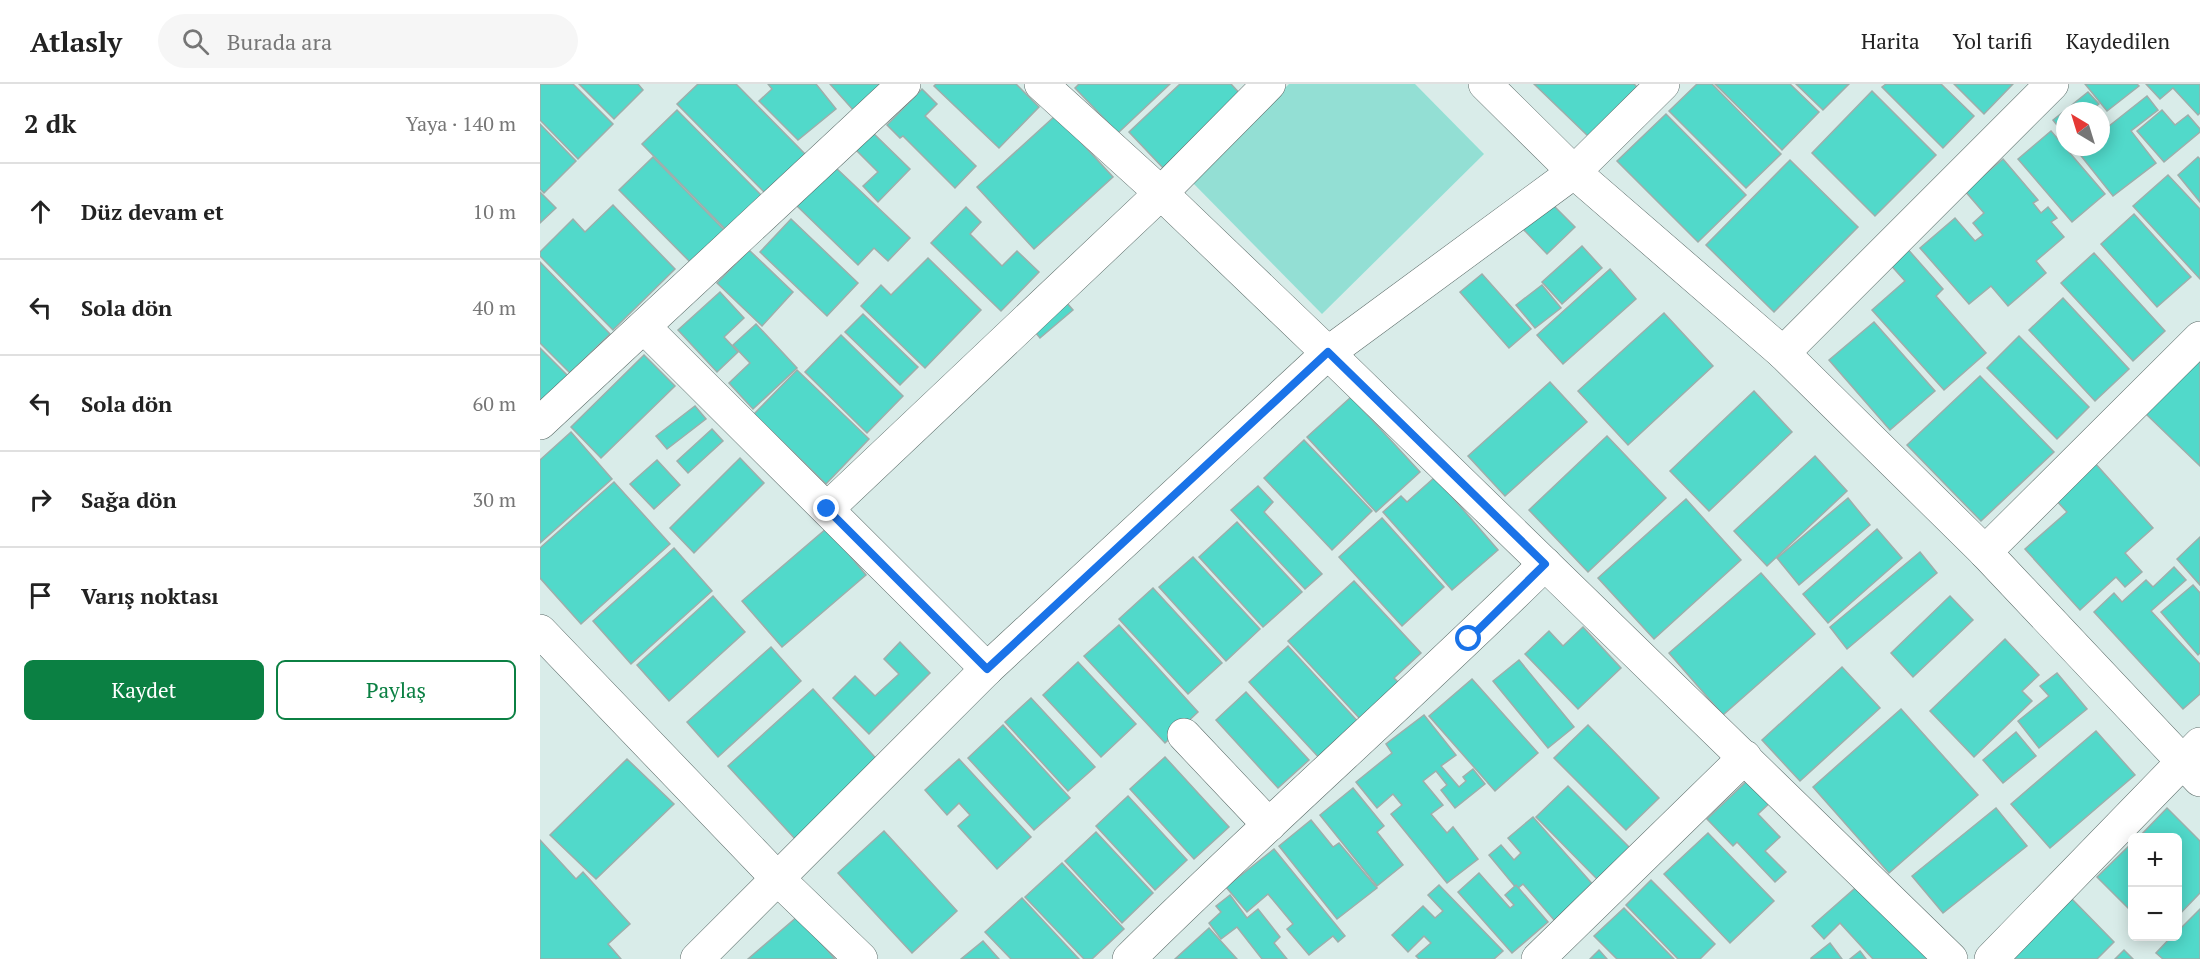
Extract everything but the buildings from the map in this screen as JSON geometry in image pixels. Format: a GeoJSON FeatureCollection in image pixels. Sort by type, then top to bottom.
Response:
{"type":"FeatureCollection","features":[{"type":"Feature","properties":{"kind":"street"},"geometry":{"type":"LineString","coordinates":[[540,423],[904,84]]}},
{"type":"Feature","properties":{"kind":"street"},"geometry":{"type":"LineString","coordinates":[[1041,84],[1161,193],[1328,352],[1951,959]]}},
{"type":"Feature","properties":{"kind":"street"},"geometry":{"type":"LineString","coordinates":[[827,509],[1161,193],[1269,84]]}},
{"type":"Feature","properties":{"kind":"street"},"geometry":{"type":"LineString","coordinates":[[1485,84],[1574,172],[1783,353],[2194,762],[1991,959]]}},
{"type":"Feature","properties":{"kind":"street"},"geometry":{"type":"LineString","coordinates":[[697,959],[987,669],[1328,352],[1574,172],[1663,84]]}},
{"type":"Feature","properties":{"kind":"street"},"geometry":{"type":"LineString","coordinates":[[1783,353],[2052,84]]}},
{"type":"Feature","properties":{"kind":"street"},"geometry":{"type":"LineString","coordinates":[[644,327],[987,669]]}},
{"type":"Feature","properties":{"kind":"street"},"geometry":{"type":"LineString","coordinates":[[1985,552],[2200,338]]}},
{"type":"Feature","properties":{"kind":"street"},"geometry":{"type":"LineString","coordinates":[[1129,959],[1469,639],[1545,564]]}},
{"type":"Feature","properties":{"kind":"street"},"geometry":{"type":"LineString","coordinates":[[540,631],[777,878],[861,959]]}},
{"type":"Feature","properties":{"kind":"street"},"geometry":{"type":"LineString","coordinates":[[1184,735],[1269,825]]}},
{"type":"Feature","properties":{"kind":"street"},"geometry":{"type":"LineString","coordinates":[[1538,959],[1745,757]]}},
{"type":"Feature","properties":{"kind":"green space"},"geometry":{"type":"Polygon","coordinates":[[[1289,84],[1415,84],[1484,154],[1322,314],[1191,181],[1289,84]]]}},
{"type":"Feature","properties":{"kind":"route"},"geometry":{"type":"LineString","coordinates":[[827,509],[987,669],[1328,352],[1545,564],[1469,639]]}}]}
